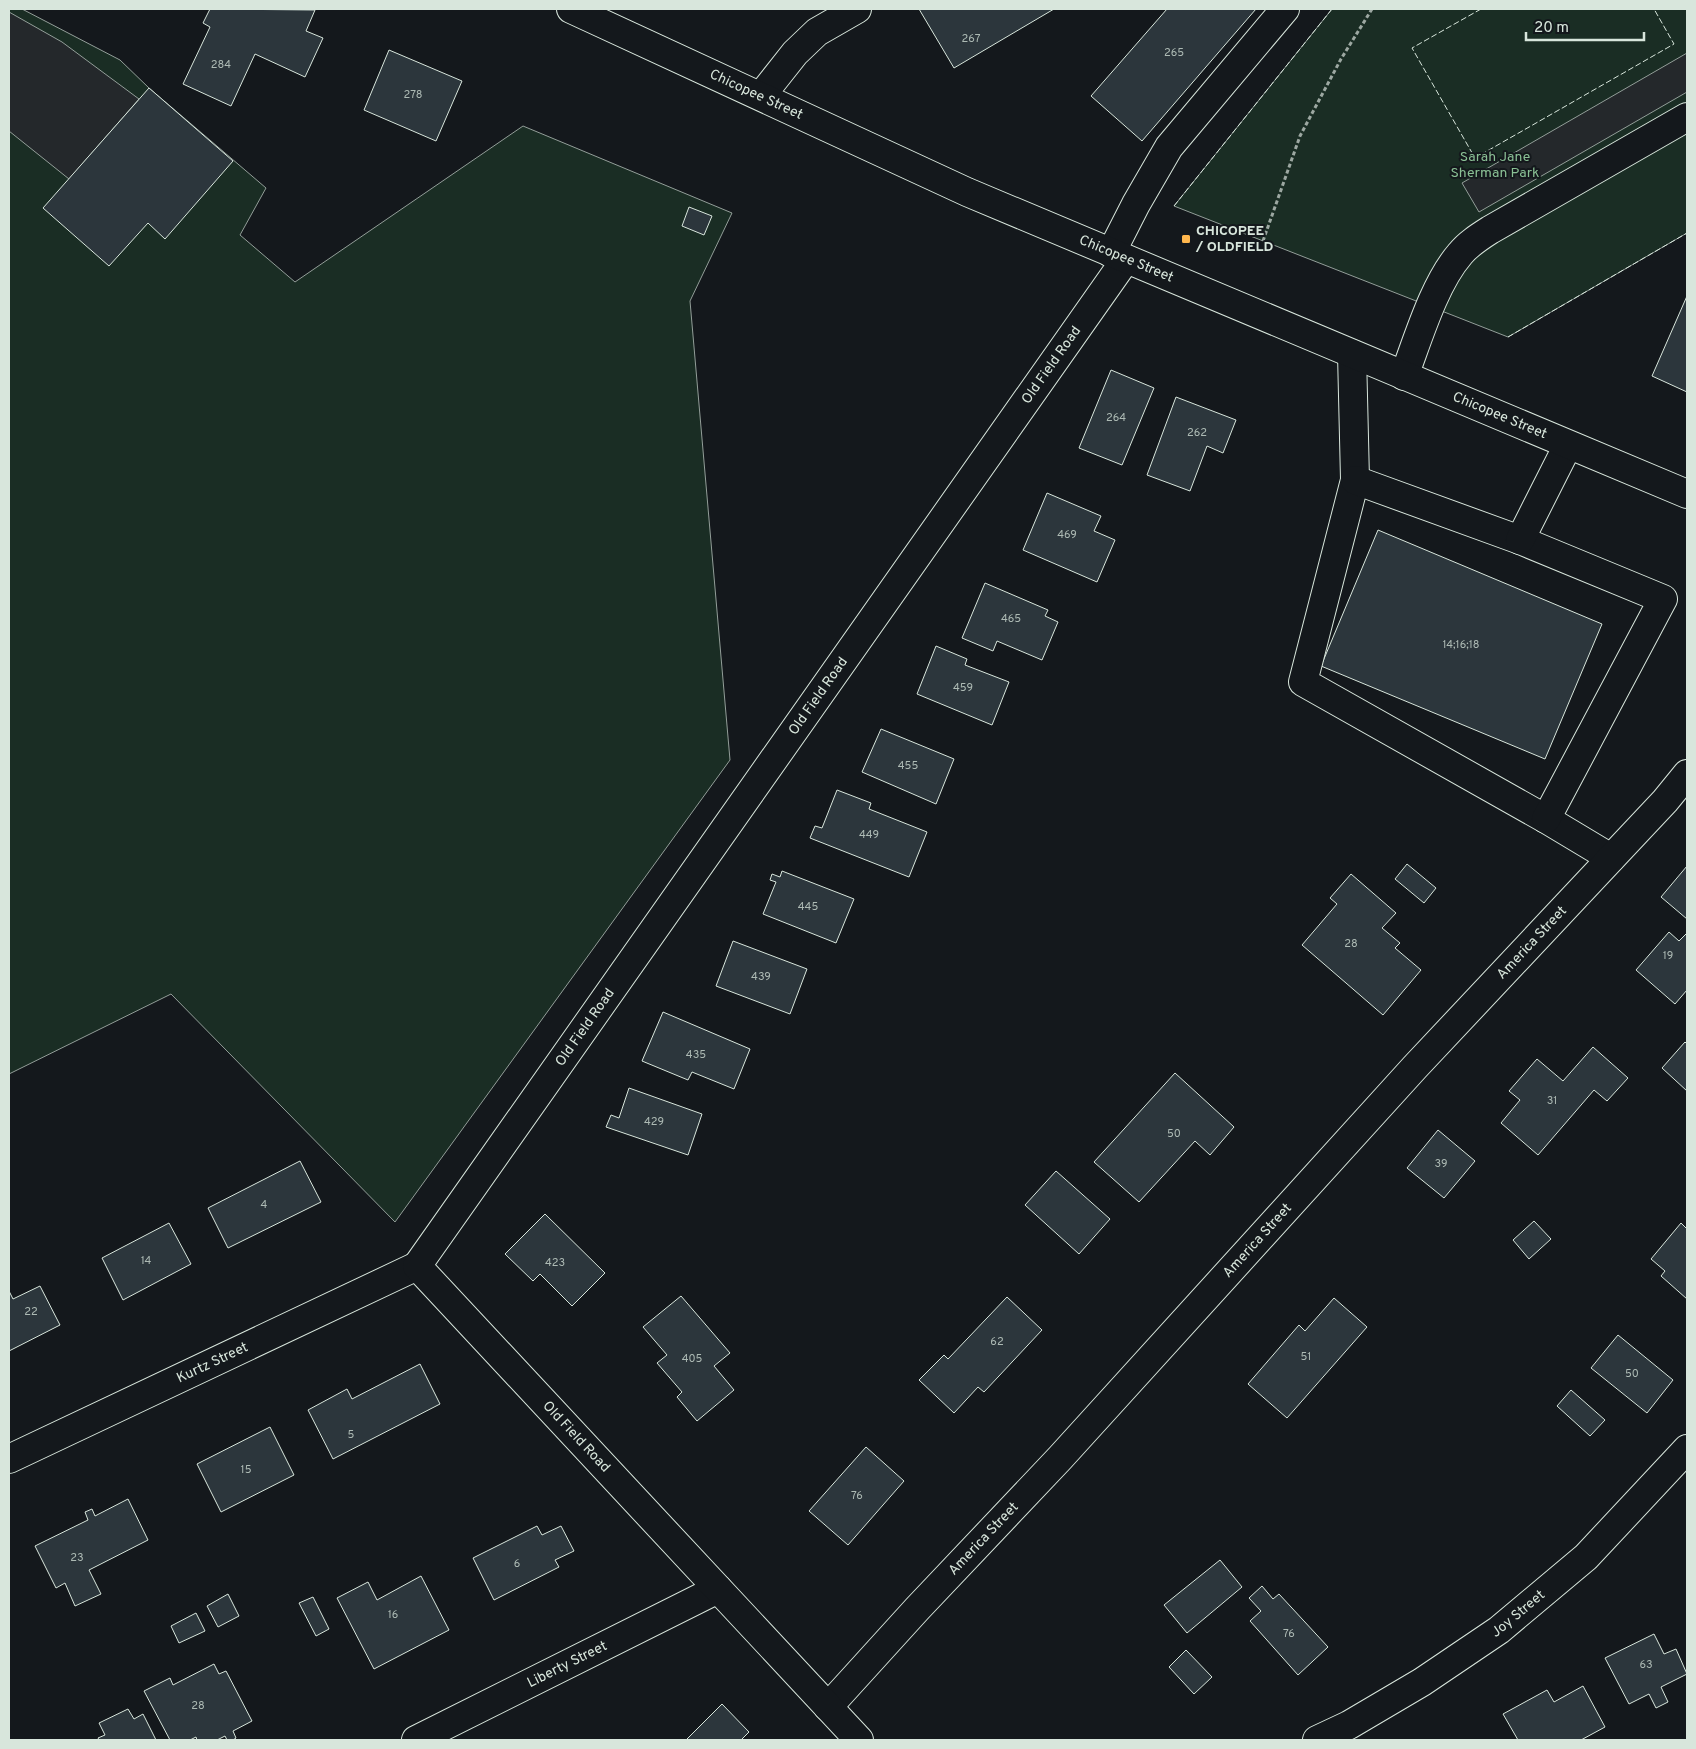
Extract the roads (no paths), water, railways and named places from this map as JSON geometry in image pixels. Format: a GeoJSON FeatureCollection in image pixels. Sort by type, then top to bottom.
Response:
{"type":"FeatureCollection","features":[{"type":"Feature","properties":{"kind":"street","name":"Chicopee Street"},"geometry":{"type":"LineString","coordinates":[[571,9],[967,192],[1687,494]]}},
{"type":"Feature","properties":{"kind":"street"},"geometry":{"type":"LineString","coordinates":[[760,96],[795,53],[817,32],[857,9]]}},
{"type":"Feature","properties":{"kind":"street","name":"Old Field Road"},"geometry":{"type":"LineString","coordinates":[[859,1740],[417,1266],[1119,256],[1136,204],[1169,147],[1285,9]]}},
{"type":"Feature","properties":{"kind":"street"},"geometry":{"type":"LineString","coordinates":[[1404,376],[1439,287],[1452,263],[1468,245],[1490,230],[1687,117]]}},
{"type":"Feature","properties":{"kind":"street"},"geometry":{"type":"LineString","coordinates":[[1352,354],[1355,480],[1302,682],[1546,819],[1611,858]]}},
{"type":"Feature","properties":{"kind":"street"},"geometry":{"type":"LineString","coordinates":[[1520,540],[1568,445]]}},
{"type":"Feature","properties":{"kind":"street"},"geometry":{"type":"LineString","coordinates":[[1355,480],[1520,540],[1663,599],[1546,819]]}},
{"type":"Feature","properties":{"kind":"street","name":"America Street"},"geometry":{"type":"LineString","coordinates":[[828,1707],[917,1609],[1060,1458],[1415,1066],[1665,801],[1687,774]]}},
{"type":"Feature","properties":{"kind":"street","name":"Kurtz Street"},"geometry":{"type":"LineString","coordinates":[[9,1459],[417,1266]]}},
{"type":"Feature","properties":{"kind":"street","name":"Joy Street"},"geometry":{"type":"LineString","coordinates":[[1317,1740],[1422,1682],[1499,1630],[1586,1557],[1687,1449]]}},
{"type":"Feature","properties":{"kind":"street","name":"Liberty Street"},"geometry":{"type":"LineString","coordinates":[[416,1740],[718,1589]]}},
{"type":"Feature","properties":{"kind":"place","name":"CHICOPEE / OLDFIELD"},"geometry":{"type":"Point","coordinates":[1186,239]}},
{"type":"Feature","properties":{"kind":"park label","name":"Sarah Jane Sherman Park"},"geometry":{"type":"Point","coordinates":[1495,166]}}]}
